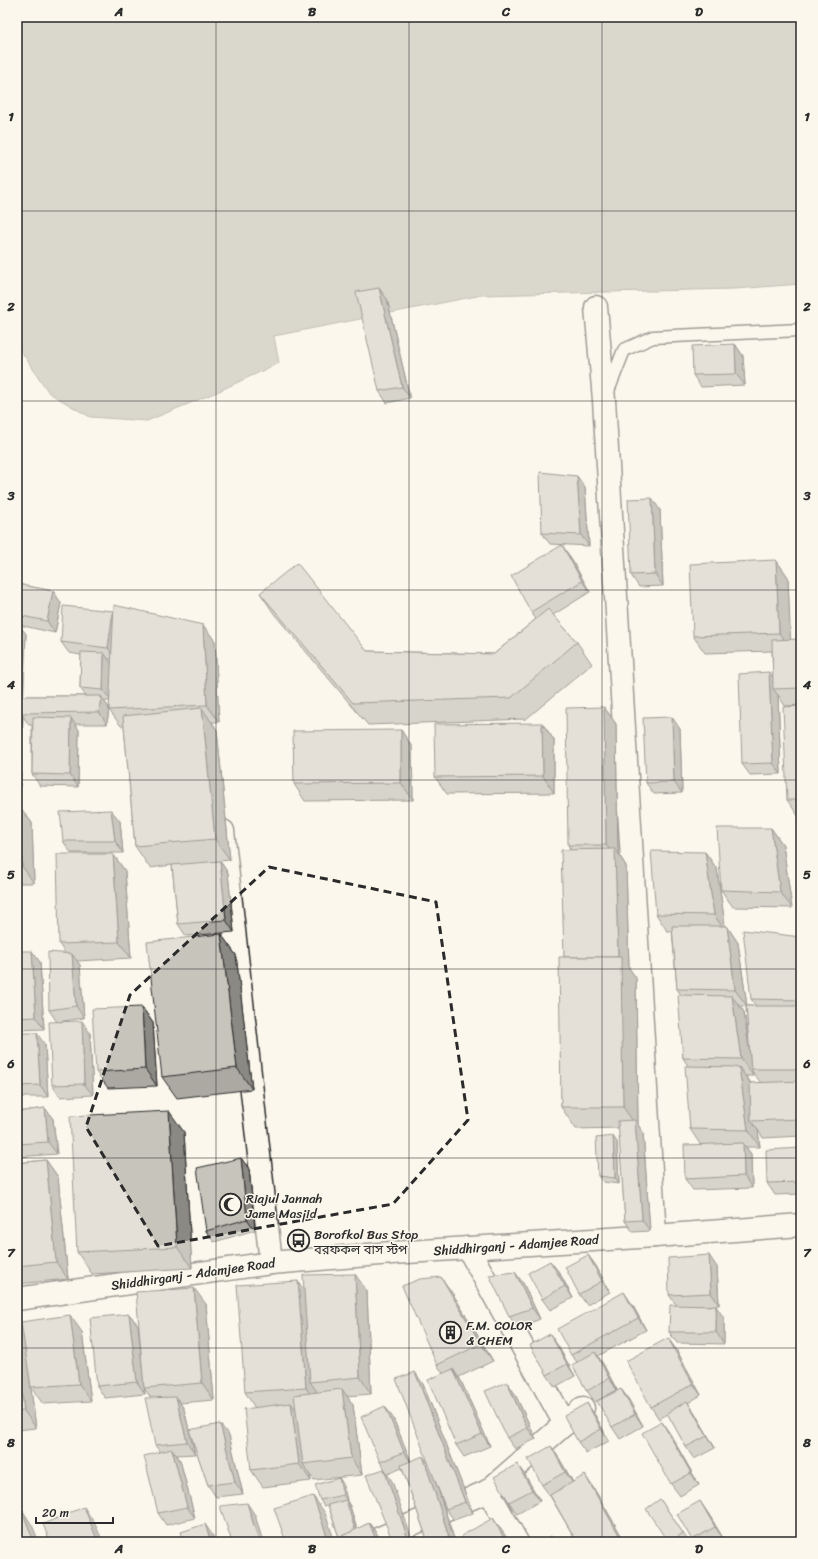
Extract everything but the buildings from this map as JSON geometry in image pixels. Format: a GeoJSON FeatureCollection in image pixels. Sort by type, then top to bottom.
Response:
{"type":"FeatureCollection","features":[{"type":"Feature","properties":{"kind":"street"},"geometry":{"type":"LineString","coordinates":[[596,307],[604,400],[655,1236]]}},
{"type":"Feature","properties":{"kind":"street"},"geometry":{"type":"LineString","coordinates":[[221,814],[271,1263]]}},
{"type":"Feature","properties":{"kind":"street","name":"Shiddhirganj - Adamjee Road"},"geometry":{"type":"LineString","coordinates":[[17,1299],[271,1263],[801,1225]]}},
{"type":"Feature","properties":{"kind":"street"},"geometry":{"type":"LineString","coordinates":[[468,1248],[565,1424]]}},
{"type":"Feature","properties":{"kind":"street"},"geometry":{"type":"LineString","coordinates":[[371,1542],[488,1490],[583,1408]]}},
{"type":"Feature","properties":{"kind":"street"},"geometry":{"type":"LineString","coordinates":[[488,1490],[517,1542]]}},
{"type":"Feature","properties":{"kind":"lane"},"geometry":{"type":"LineString","coordinates":[[604,400],[624,350],[653,337],[801,330]]}},
{"type":"Feature","properties":{"kind":"highlighted area"},"geometry":{"type":"Polygon","coordinates":[[[269,867],[436,902],[468,1120],[393,1204],[158,1246],[86,1127],[130,995],[269,867]]]}},
{"type":"Feature","properties":{"kind":"shaded area"},"geometry":{"type":"Polygon","coordinates":[[[17,17],[801,17],[801,284],[735,289],[482,295],[274,336],[279,363],[217,392],[147,421],[90,417],[49,393],[17,345],[17,17]]]}},
{"type":"Feature","properties":{"kind":"place","name":"Riajul Jannah Jame Masjid"},"geometry":{"type":"Point","coordinates":[231,1205]}},
{"type":"Feature","properties":{"kind":"place","name":"Borofkol Bus Stop বরফকল বাস স্টপ"},"geometry":{"type":"Point","coordinates":[299,1241]}},
{"type":"Feature","properties":{"kind":"place","name":"F.M. COLOR & CHEM"},"geometry":{"type":"Point","coordinates":[451,1332]}}]}
